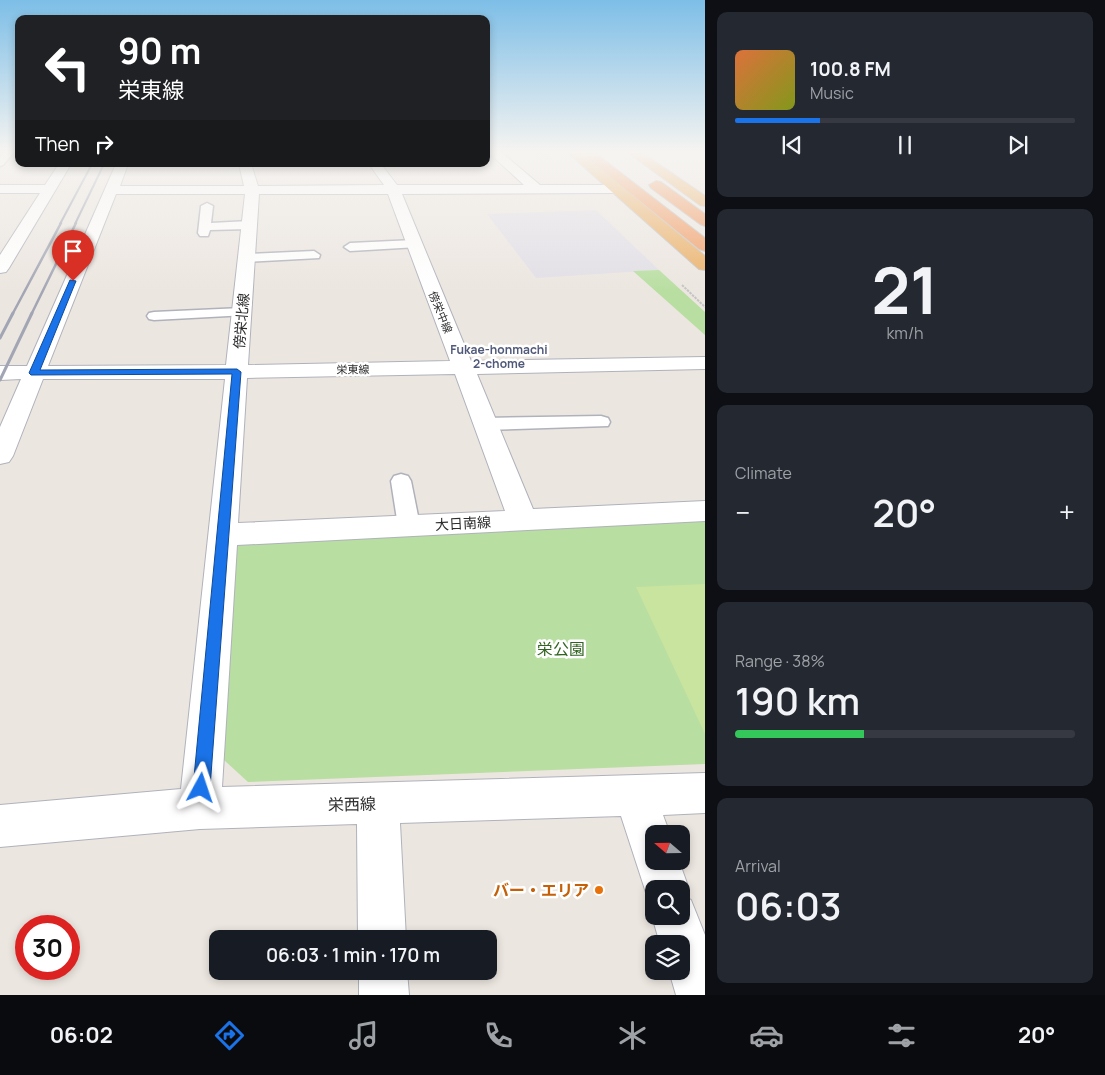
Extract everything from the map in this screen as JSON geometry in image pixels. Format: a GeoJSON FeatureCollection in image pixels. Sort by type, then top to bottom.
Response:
{"type":"FeatureCollection","features":[{"type":"Feature","properties":{"kind":"highway"},"geometry":{"type":"LineString","coordinates":[[627,198],[705,265]]}},
{"type":"Feature","properties":{"kind":"highway"},"geometry":{"type":"LineString","coordinates":[[645,198],[705,246]]}},
{"type":"Feature","properties":{"kind":"highway"},"geometry":{"type":"LineString","coordinates":[[675,198],[705,221]]}},
{"type":"Feature","properties":{"kind":"street"},"geometry":{"type":"LineString","coordinates":[[0,268],[7,246],[41,198]]}},
{"type":"Feature","properties":{"kind":"street"},"geometry":{"type":"LineString","coordinates":[[0,456],[107,198]]}},
{"type":"Feature","properties":{"kind":"street","name":"傍栄北線"},"geometry":{"type":"LineString","coordinates":[[200,808],[251,198]]}},
{"type":"Feature","properties":{"kind":"street","name":"傍栄中線"},"geometry":{"type":"LineString","coordinates":[[396,198],[523,520]]}},
{"type":"Feature","properties":{"kind":"street","name":"栄東線"},"geometry":{"type":"LineString","coordinates":[[0,373],[237,372],[462,366],[705,363]]}},
{"type":"Feature","properties":{"kind":"street","name":"大日南線"},"geometry":{"type":"LineString","coordinates":[[222,535],[705,511]]}},
{"type":"Feature","properties":{"kind":"street","name":"栄西線"},"geometry":{"type":"LineString","coordinates":[[0,826],[200,808],[705,793]]}},
{"type":"Feature","properties":{"kind":"street"},"geometry":{"type":"LineString","coordinates":[[636,795],[646,825]]}},
{"type":"Feature","properties":{"kind":"street"},"geometry":{"type":"LineString","coordinates":[[378,804],[382,930]]}},
{"type":"Feature","properties":{"kind":"street"},"geometry":{"type":"LineString","coordinates":[[678,925],[701,995]]}},
{"type":"Feature","properties":{"kind":"street"},"geometry":{"type":"LineString","coordinates":[[384,980],[384,995]]}},
{"type":"Feature","properties":{"kind":"lane"},"geometry":{"type":"LineString","coordinates":[[207,206],[205,230],[249,225]]}},
{"type":"Feature","properties":{"kind":"lane"},"geometry":{"type":"LineString","coordinates":[[350,247],[414,244]]}},
{"type":"Feature","properties":{"kind":"lane"},"geometry":{"type":"LineString","coordinates":[[246,258],[314,256]]}},
{"type":"Feature","properties":{"kind":"lane"},"geometry":{"type":"LineString","coordinates":[[154,316],[242,312]]}},
{"type":"Feature","properties":{"kind":"lane"},"geometry":{"type":"LineString","coordinates":[[485,424],[601,422]]}},
{"type":"Feature","properties":{"kind":"lane"},"geometry":{"type":"LineString","coordinates":[[401,482],[409,526]]}},
{"type":"Feature","properties":{"kind":"shaded area"},"geometry":{"type":"Polygon","coordinates":[[[596,210],[659,270],[536,278],[487,214],[596,210]]]}},
{"type":"Feature","properties":{"kind":"green space"},"geometry":{"type":"Polygon","coordinates":[[[659,270],[705,312],[705,335],[633,271],[659,270]]]}},
{"type":"Feature","properties":{"kind":"green space","name":"栄公園"},"geometry":{"type":"Polygon","coordinates":[[[705,521],[705,764],[248,782],[224,760],[237,542],[705,521]]]}},
{"type":"Feature","properties":{"kind":"green space"},"geometry":{"type":"Polygon","coordinates":[[[705,584],[705,734],[636,587],[705,584]]]}},
{"type":"Feature","properties":{"kind":"railway"},"geometry":{"type":"LineString","coordinates":[[60,224],[74,198]]}},
{"type":"Feature","properties":{"kind":"railway"},"geometry":{"type":"LineString","coordinates":[[75,224],[87,198]]}},
{"type":"Feature","properties":{"kind":"railway"},"geometry":{"type":"LineString","coordinates":[[12,315],[61,223]]}},
{"type":"Feature","properties":{"kind":"railway"},"geometry":{"type":"LineString","coordinates":[[31,315],[76,223]]}},
{"type":"Feature","properties":{"kind":"railway"},"geometry":{"type":"LineString","coordinates":[[0,338],[13,313]]}},
{"type":"Feature","properties":{"kind":"railway"},"geometry":{"type":"LineString","coordinates":[[0,380],[32,313]]}},
{"type":"Feature","properties":{"kind":"place","name":"バー・エリア"},"geometry":{"type":"Point","coordinates":[599,890]}},
{"type":"Feature","properties":{"kind":"district","name":"Fukae-honmachi 2-chome"},"geometry":{"type":"Point","coordinates":[499,356]}},
{"type":"Feature","properties":{"kind":"route"},"geometry":{"type":"LineString","coordinates":[[73,281],[34,373],[237,372],[201,788]]}}]}
